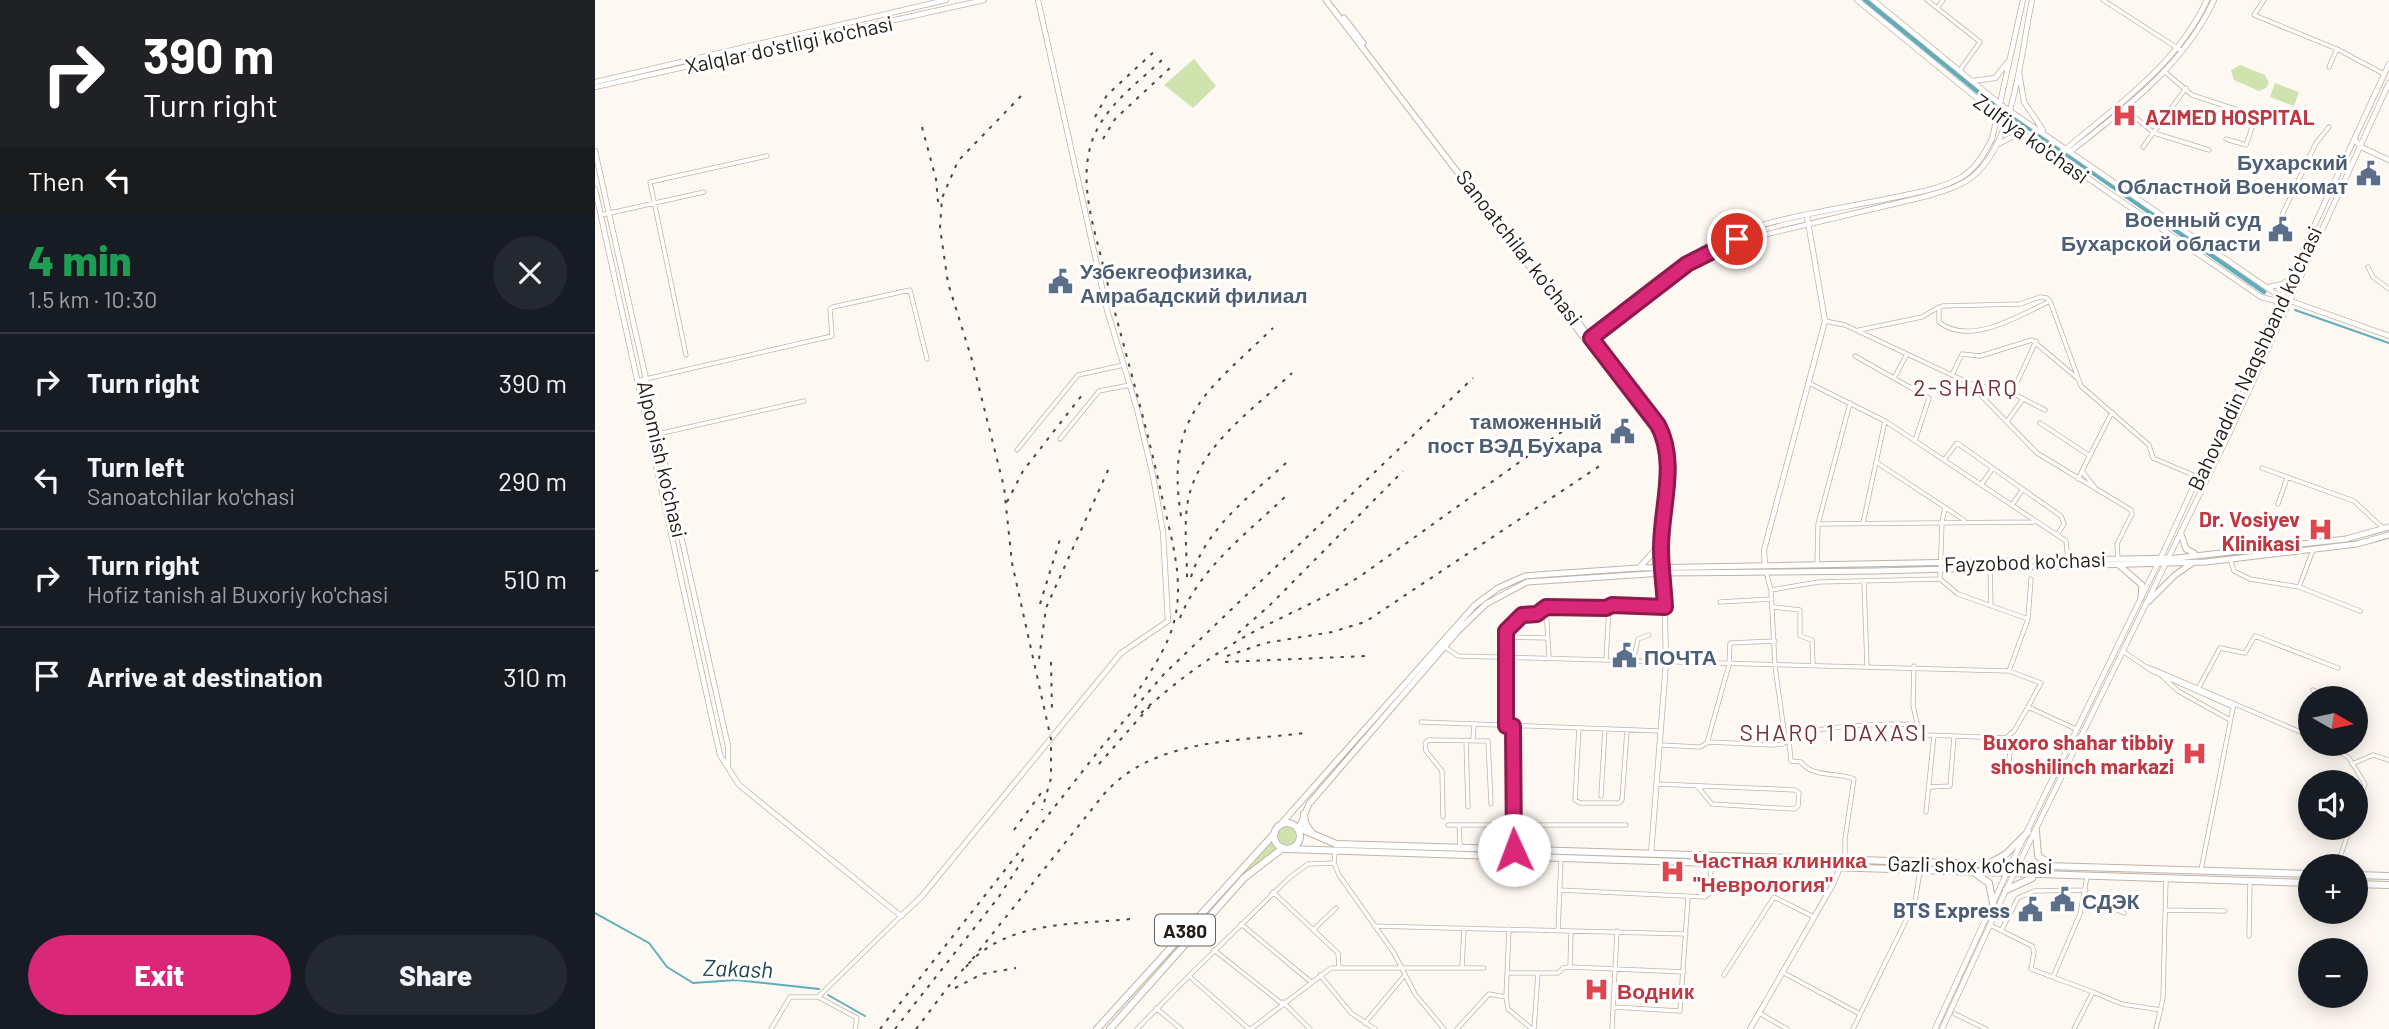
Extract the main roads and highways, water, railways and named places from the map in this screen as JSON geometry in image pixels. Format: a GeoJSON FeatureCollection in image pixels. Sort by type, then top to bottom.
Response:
{"type":"FeatureCollection","features":[{"type":"Feature","properties":{"kind":"highway"},"geometry":{"type":"LineString","coordinates":[[1304,814],[1305,823],[1318,838]]}},
{"type":"Feature","properties":{"kind":"highway"},"geometry":{"type":"LineString","coordinates":[[1289,823],[1299,828],[1299,841],[1286,848],[1276,842],[1275,832],[1280,825],[1289,823]]}},
{"type":"Feature","properties":{"kind":"highway","name":"Gazli shox ko'chasi"},"geometry":{"type":"LineString","coordinates":[[1299,828],[1336,844],[2298,874]]}},
{"type":"Feature","properties":{"kind":"highway"},"geometry":{"type":"LineString","coordinates":[[1986,865],[2006,854],[2032,831],[2038,856],[2053,866]]}},
{"type":"Feature","properties":{"kind":"highway","name":"A380"},"geometry":{"type":"LineString","coordinates":[[1097,1029],[1275,832]]}},
{"type":"Feature","properties":{"kind":"highway","name":"Gazli shox ko'chasi"},"geometry":{"type":"LineString","coordinates":[[1286,848],[1335,853],[2298,883]]}},
{"type":"Feature","properties":{"kind":"highway","name":"A380"},"geometry":{"type":"LineString","coordinates":[[1109,1029],[1253,870],[1286,848]]}},
{"type":"Feature","properties":{"kind":"highway"},"geometry":{"type":"LineString","coordinates":[[1974,873],[1989,883],[1993,903]]}},
{"type":"Feature","properties":{"kind":"highway"},"geometry":{"type":"LineString","coordinates":[[2368,875],[2389,876]]}},
{"type":"Feature","properties":{"kind":"highway"},"geometry":{"type":"LineString","coordinates":[[2006,890],[2021,881],[2040,876]]}},
{"type":"Feature","properties":{"kind":"highway"},"geometry":{"type":"LineString","coordinates":[[2368,884],[2389,885]]}},
{"type":"Feature","properties":{"kind":"highway"},"geometry":{"type":"LineString","coordinates":[[1229,904],[1230,894]]}},
{"type":"Feature","properties":{"kind":"main road","name":"Xalqlar do'stligi ko'chasi"},"geometry":{"type":"LineString","coordinates":[[595,84],[946,0]]}},
{"type":"Feature","properties":{"kind":"main road","name":"Xalqlar do'stligi ko'chasi"},"geometry":{"type":"LineString","coordinates":[[595,84],[983,0]]}},
{"type":"Feature","properties":{"kind":"main road","name":"Alpomish ko'chasi"},"geometry":{"type":"LineString","coordinates":[[595,189],[720,755],[740,785],[901,916],[922,896],[1121,653],[1168,621],[1163,532],[1130,386],[1107,310],[1038,0]]}},
{"type":"Feature","properties":{"kind":"main road","name":"Sanoatchilar ko'chasi"},"geometry":{"type":"LineString","coordinates":[[1328,0],[1588,337],[1663,440],[1664,466],[1657,557],[1662,570]]}},
{"type":"Feature","properties":{"kind":"main road","name":"Zulfiya ko'chasi"},"geometry":{"type":"LineString","coordinates":[[1857,0],[2006,122],[2266,299],[2281,300]]}},
{"type":"Feature","properties":{"kind":"main road","name":"Zulfiya ko'chasi"},"geometry":{"type":"LineString","coordinates":[[1873,0],[2000,104],[2267,286],[2281,300]]}},
{"type":"Feature","properties":{"kind":"main road"},"geometry":{"type":"LineString","coordinates":[[1588,337],[1706,252],[1737,239],[1956,180],[1981,159],[1992,139],[2023,0]]}},
{"type":"Feature","properties":{"kind":"main road"},"geometry":{"type":"LineString","coordinates":[[1808,219],[1954,188],[1981,168],[1996,146],[2010,110],[2032,0]]}},
{"type":"Feature","properties":{"kind":"main road"},"geometry":{"type":"LineString","coordinates":[[2161,73],[2207,0]]}},
{"type":"Feature","properties":{"kind":"main road"},"geometry":{"type":"LineString","coordinates":[[2069,150],[2161,73],[2202,24],[2214,0]]}},
{"type":"Feature","properties":{"kind":"main road"},"geometry":{"type":"LineString","coordinates":[[1972,80],[1995,78],[2010,58]]}},
{"type":"Feature","properties":{"kind":"main road"},"geometry":{"type":"LineString","coordinates":[[2019,62],[2024,102],[2045,133]]}},
{"type":"Feature","properties":{"kind":"main road","name":"Bahovaddin Naqshband ko'chasi"},"geometry":{"type":"LineString","coordinates":[[1943,1029],[2019,866],[2078,730],[2293,276],[2389,64]]}},
{"type":"Feature","properties":{"kind":"main road","name":"Bahovaddin Naqshband ko'chasi"},"geometry":{"type":"LineString","coordinates":[[1935,1029],[2010,866],[2093,718],[2389,83]]}},
{"type":"Feature","properties":{"kind":"main road"},"geometry":{"type":"LineString","coordinates":[[1996,146],[2012,137],[2026,135]]}},
{"type":"Feature","properties":{"kind":"main road"},"geometry":{"type":"LineString","coordinates":[[2355,140],[2361,147],[2389,160]]}},
{"type":"Feature","properties":{"kind":"main road","name":"Alpomish ko'chasi"},"geometry":{"type":"LineString","coordinates":[[595,151],[728,746],[729,767]]}},
{"type":"Feature","properties":{"kind":"main road"},"geometry":{"type":"LineString","coordinates":[[1808,219],[1825,321],[1764,547],[1765,569],[1941,567]]}},
{"type":"Feature","properties":{"kind":"main road"},"geometry":{"type":"LineString","coordinates":[[2267,286],[2283,284],[2293,276]]}},
{"type":"Feature","properties":{"kind":"main road"},"geometry":{"type":"LineString","coordinates":[[2266,299],[2275,312]]}},
{"type":"Feature","properties":{"kind":"main road"},"geometry":{"type":"LineString","coordinates":[[2281,300],[2389,336]]}},
{"type":"Feature","properties":{"kind":"main road","name":"Fayzobod ko'chasi"},"geometry":{"type":"LineString","coordinates":[[1662,570],[1941,567],[2119,559],[2195,562],[2357,544],[2388,531]]}},
{"type":"Feature","properties":{"kind":"main road","name":"Fayzobod ko'chasi"},"geometry":{"type":"LineString","coordinates":[[2168,561],[2346,539],[2388,531]]}},
{"type":"Feature","properties":{"kind":"main road"},"geometry":{"type":"LineString","coordinates":[[2181,534],[2186,549],[2201,555]]}},
{"type":"Feature","properties":{"kind":"main road","name":"Sanoatchilar ko'chasi"},"geometry":{"type":"LineString","coordinates":[[1659,549],[1662,570]]}},
{"type":"Feature","properties":{"kind":"main road"},"geometry":{"type":"LineString","coordinates":[[1639,568],[1659,549]]}},
{"type":"Feature","properties":{"kind":"main road"},"geometry":{"type":"LineString","coordinates":[[1639,576],[1657,557]]}},
{"type":"Feature","properties":{"kind":"main road"},"geometry":{"type":"LineString","coordinates":[[2068,562],[2159,561]]}},
{"type":"Feature","properties":{"kind":"main road"},"geometry":{"type":"LineString","coordinates":[[2149,601],[2175,575],[2195,562]]}},
{"type":"Feature","properties":{"kind":"main road"},"geometry":{"type":"LineString","coordinates":[[2112,563],[2125,568],[2142,585],[2141,598]]}},
{"type":"Feature","properties":{"kind":"main road"},"geometry":{"type":"LineString","coordinates":[[1299,828],[1304,814],[1440,642],[1475,605],[1498,588],[1525,576],[1639,568],[1662,570]]}},
{"type":"Feature","properties":{"kind":"main road"},"geometry":{"type":"LineString","coordinates":[[1280,825],[1443,646],[1486,604],[1527,582],[1639,576],[1662,570]]}},
{"type":"Feature","properties":{"kind":"main road"},"geometry":{"type":"LineString","coordinates":[[1651,854],[1666,663],[1662,570]]}},
{"type":"Feature","properties":{"kind":"main road"},"geometry":{"type":"LineString","coordinates":[[2086,714],[2093,718]]}},
{"type":"Feature","properties":{"kind":"main road"},"geometry":{"type":"LineString","coordinates":[[2078,730],[2085,733]]}},
{"type":"Feature","properties":{"kind":"main road"},"geometry":{"type":"LineString","coordinates":[[1750,1029],[1840,868]]}},
{"type":"Feature","properties":{"kind":"waterway"},"geometry":{"type":"LineString","coordinates":[[1865,0],[1993,104]]}},
{"type":"Feature","properties":{"kind":"waterway"},"geometry":{"type":"LineString","coordinates":[[2016,119],[2264,292]]}},
{"type":"Feature","properties":{"kind":"waterway"},"geometry":{"type":"LineString","coordinates":[[2295,310],[2389,343]]}},
{"type":"Feature","properties":{"kind":"waterway","name":"Zakash"},"geometry":{"type":"LineString","coordinates":[[595,913],[649,943],[667,967],[693,983],[736,980],[819,989]]}},
{"type":"Feature","properties":{"kind":"waterway","name":"Zakash"},"geometry":{"type":"LineString","coordinates":[[828,995],[865,1016]]}},
{"type":"Feature","properties":{"kind":"railway"},"geometry":{"type":"LineString","coordinates":[[1095,117],[1107,95],[1157,49]]}},
{"type":"Feature","properties":{"kind":"railway"},"geometry":{"type":"LineString","coordinates":[[1134,697],[1157,661],[1171,632],[1177,606],[1177,575],[1173,543],[1141,408],[1091,216],[1087,171],[1092,141],[1105,116],[1123,95],[1164,58]]}},
{"type":"Feature","properties":{"kind":"railway"},"geometry":{"type":"LineString","coordinates":[[1103,139],[1115,119],[1171,67]]}},
{"type":"Feature","properties":{"kind":"railway"},"geometry":{"type":"LineString","coordinates":[[1021,96],[958,161],[942,198],[940,228],[948,283],[972,360],[1004,487],[1012,563],[1051,739],[1051,778],[1042,810]]}},
{"type":"Feature","properties":{"kind":"railway"},"geometry":{"type":"LineString","coordinates":[[922,127],[936,179],[938,202]]}},
{"type":"Feature","properties":{"kind":"railway"},"geometry":{"type":"LineString","coordinates":[[1181,516],[1179,453],[1196,408],[1229,370],[1273,328]]}},
{"type":"Feature","properties":{"kind":"railway"},"geometry":{"type":"LineString","coordinates":[[1187,577],[1187,507],[1192,486],[1201,467],[1227,432],[1292,373]]}},
{"type":"Feature","properties":{"kind":"railway"},"geometry":{"type":"LineString","coordinates":[[880,1029],[1100,749],[1164,674],[1473,378]]}},
{"type":"Feature","properties":{"kind":"railway"},"geometry":{"type":"LineString","coordinates":[[1007,502],[1023,471],[1082,395]]}},
{"type":"Feature","properties":{"kind":"railway"},"geometry":{"type":"LineString","coordinates":[[1141,713],[1232,644],[1362,575],[1574,423]]}},
{"type":"Feature","properties":{"kind":"railway"},"geometry":{"type":"LineString","coordinates":[[1191,577],[1198,559],[1218,528],[1286,463]]}},
{"type":"Feature","properties":{"kind":"railway"},"geometry":{"type":"LineString","coordinates":[[1227,656],[1265,643],[1332,632],[1365,622],[1604,463]]}},
{"type":"Feature","properties":{"kind":"railway"},"geometry":{"type":"LineString","coordinates":[[1039,659],[1046,608],[1109,468]]}},
{"type":"Feature","properties":{"kind":"railway"},"geometry":{"type":"LineString","coordinates":[[1238,633],[1268,607],[1403,471]]}},
{"type":"Feature","properties":{"kind":"railway"},"geometry":{"type":"LineString","coordinates":[[1180,618],[1189,599],[1213,566],[1289,493]]}},
{"type":"Feature","properties":{"kind":"railway"},"geometry":{"type":"LineString","coordinates":[[1040,604],[1061,536]]}},
{"type":"Feature","properties":{"kind":"railway"},"geometry":{"type":"LineString","coordinates":[[595,571],[602,570]]}},
{"type":"Feature","properties":{"kind":"railway"},"geometry":{"type":"LineString","coordinates":[[1225,662],[1367,656]]}},
{"type":"Feature","properties":{"kind":"railway"},"geometry":{"type":"LineString","coordinates":[[1051,662],[1052,711]]}},
{"type":"Feature","properties":{"kind":"railway"},"geometry":{"type":"LineString","coordinates":[[1099,764],[1150,706]]}},
{"type":"Feature","properties":{"kind":"railway"},"geometry":{"type":"LineString","coordinates":[[966,967],[1104,794],[1124,776],[1171,752],[1224,741],[1304,733]]}},
{"type":"Feature","properties":{"kind":"railway"},"geometry":{"type":"LineString","coordinates":[[1014,830],[1044,789]]}},
{"type":"Feature","properties":{"kind":"railway"},"geometry":{"type":"LineString","coordinates":[[895,1029],[998,898],[1024,858]]}},
{"type":"Feature","properties":{"kind":"railway"},"geometry":{"type":"LineString","coordinates":[[916,1029],[962,971],[995,943],[1013,935],[1052,926],[1131,919]]}},
{"type":"Feature","properties":{"kind":"railway"},"geometry":{"type":"LineString","coordinates":[[955,988],[982,974],[1016,968]]}},
{"type":"Feature","properties":{"kind":"place","name":"AZIMED HOSPITAL"},"geometry":{"type":"Point","coordinates":[2125,116]}},
{"type":"Feature","properties":{"kind":"place","name":"Бухарский Областной Военкомат"},"geometry":{"type":"Point","coordinates":[2368,173]}},
{"type":"Feature","properties":{"kind":"place","name":"Военный суд Бухарской области"},"geometry":{"type":"Point","coordinates":[2281,230]}},
{"type":"Feature","properties":{"kind":"place","name":"Узбекгеофизика, Амрабадский филиал"},"geometry":{"type":"Point","coordinates":[1060,282]}},
{"type":"Feature","properties":{"kind":"place","name":"таможенный пост ВЭД Бухара"},"geometry":{"type":"Point","coordinates":[1622,432]}},
{"type":"Feature","properties":{"kind":"place","name":"Dr. Vosiyev Klinikasi"},"geometry":{"type":"Point","coordinates":[2320,530]}},
{"type":"Feature","properties":{"kind":"place","name":"ПОЧТА"},"geometry":{"type":"Point","coordinates":[1624,656]}},
{"type":"Feature","properties":{"kind":"place","name":"Buxoro shahar tibbiy shoshilinch markazi"},"geometry":{"type":"Point","coordinates":[2194,753]}},
{"type":"Feature","properties":{"kind":"place","name":"Частная клиника \"Неврология\""},"geometry":{"type":"Point","coordinates":[1673,871]}},
{"type":"Feature","properties":{"kind":"place","name":"СДЭК"},"geometry":{"type":"Point","coordinates":[2062,900]}},
{"type":"Feature","properties":{"kind":"place","name":"BTS Express"},"geometry":{"type":"Point","coordinates":[2030,909]}},
{"type":"Feature","properties":{"kind":"place","name":"Водник"},"geometry":{"type":"Point","coordinates":[1597,990]}},
{"type":"Feature","properties":{"kind":"district","name":"2-SHARQ"},"geometry":{"type":"Point","coordinates":[1966,387]}},
{"type":"Feature","properties":{"kind":"district","name":"SHARQ 1 DAXASI"},"geometry":{"type":"Point","coordinates":[1834,732]}}]}
